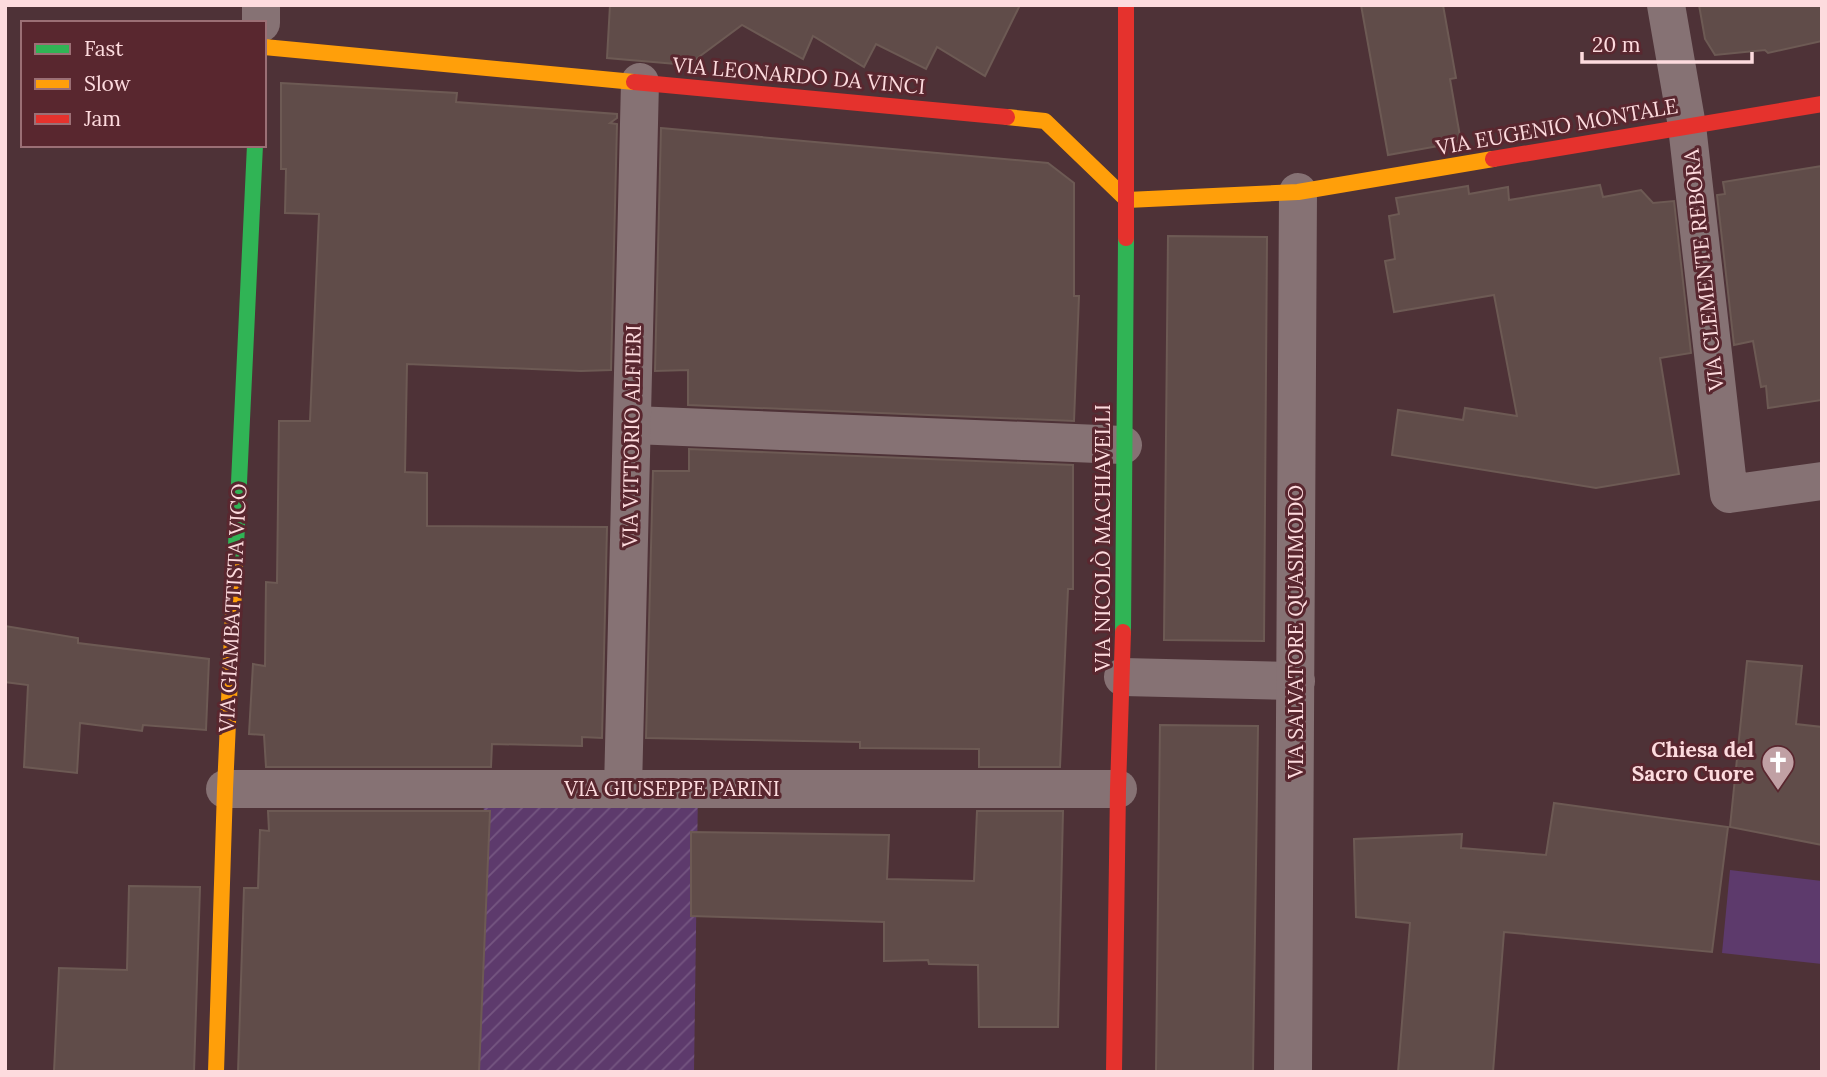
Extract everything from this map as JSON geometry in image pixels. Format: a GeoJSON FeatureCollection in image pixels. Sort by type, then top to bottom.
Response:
{"type":"FeatureCollection","features":[{"type":"Feature","properties":{"kind":"street","name":"VIA NICOLÒ MACHIAVELLI"},"geometry":{"type":"LineString","coordinates":[[1114,1072],[1118,789],[1123,677],[1128,200],[1126,5]]}},
{"type":"Feature","properties":{"kind":"street","name":"VIA CLEMENTE REBORA"},"geometry":{"type":"LineString","coordinates":[[1666,5],[1687,126],[1729,494],[1822,481]]}},
{"type":"Feature","properties":{"kind":"street","name":"VIA LEONARDO DA VINCI"},"geometry":{"type":"LineString","coordinates":[[266,47],[1045,121],[1128,200]]}},
{"type":"Feature","properties":{"kind":"street","name":"VIA VITTORIO ALFIERI"},"geometry":{"type":"LineString","coordinates":[[622,789],[640,82]]}},
{"type":"Feature","properties":{"kind":"street","name":"VIA EUGENIO MONTALE"},"geometry":{"type":"LineString","coordinates":[[1298,192],[1822,104]]}},
{"type":"Feature","properties":{"kind":"street","name":"VIA GIAMBATTISTA VICO"},"geometry":{"type":"LineString","coordinates":[[216,1072],[225,789],[255,147]]}},
{"type":"Feature","properties":{"kind":"street"},"geometry":{"type":"LineString","coordinates":[[1128,200],[1298,192]]}},
{"type":"Feature","properties":{"kind":"street","name":"VIA SALVATORE QUASIMODO"},"geometry":{"type":"LineString","coordinates":[[1293,1072],[1298,192]]}},
{"type":"Feature","properties":{"kind":"street"},"geometry":{"type":"LineString","coordinates":[[633,425],[1124,445]]}},
{"type":"Feature","properties":{"kind":"street"},"geometry":{"type":"LineString","coordinates":[[1123,677],[1296,681]]}},
{"type":"Feature","properties":{"kind":"street","name":"VIA GIUSEPPE PARINI"},"geometry":{"type":"LineString","coordinates":[[225,789],[1118,789]]}},
{"type":"Feature","properties":{"kind":"shaded area"},"geometry":{"type":"Polygon","coordinates":[[[484,789],[698,789],[694,1072],[479,1072],[484,789]]]}},
{"type":"Feature","properties":{"kind":"shaded area"},"geometry":{"type":"Polygon","coordinates":[[[1730,870],[1822,881],[1822,964],[1722,953],[1730,870]]]}},
{"type":"Feature","properties":{"kind":"building"},"geometry":{"type":"Polygon","coordinates":[[[610,5],[1020,5],[985,76],[937,47],[926,69],[876,44],[864,67],[813,36],[803,59],[742,25],[688,65],[607,58],[610,5]]]}},
{"type":"Feature","properties":{"kind":"building"},"geometry":{"type":"Polygon","coordinates":[[[1361,5],[1443,5],[1456,78],[1450,79],[1461,142],[1388,155],[1361,5]]]}},
{"type":"Feature","properties":{"kind":"building"},"geometry":{"type":"Polygon","coordinates":[[[1699,5],[1822,5],[1822,41],[1768,53],[1765,50],[1715,55],[1705,39],[1699,5]]]}},
{"type":"Feature","properties":{"kind":"building"},"geometry":{"type":"Polygon","coordinates":[[[281,83],[457,93],[456,102],[617,114],[617,118],[610,123],[617,124],[611,370],[407,364],[405,472],[427,473],[427,526],[607,527],[602,738],[582,737],[582,746],[492,744],[491,767],[266,767],[264,735],[249,734],[253,664],[265,666],[266,582],[277,583],[279,421],[310,421],[319,214],[285,213],[286,169],[281,169],[281,83]]]}},
{"type":"Feature","properties":{"kind":"building"},"geometry":{"type":"Polygon","coordinates":[[[661,128],[1048,163],[1074,183],[1074,296],[1079,296],[1074,421],[688,405],[688,370],[655,371],[661,128]]]}},
{"type":"Feature","properties":{"kind":"building"},"geometry":{"type":"Polygon","coordinates":[[[1822,166],[1822,400],[1768,408],[1766,386],[1761,387],[1753,341],[1734,345],[1717,195],[1725,194],[1723,182],[1822,166]]]}},
{"type":"Feature","properties":{"kind":"building"},"geometry":{"type":"Polygon","coordinates":[[[1600,185],[1603,197],[1641,190],[1653,203],[1674,201],[1691,353],[1660,358],[1679,474],[1596,488],[1392,455],[1398,410],[1463,420],[1465,408],[1517,416],[1494,295],[1394,312],[1385,261],[1395,259],[1389,216],[1399,214],[1396,198],[1468,186],[1469,194],[1508,187],[1509,200],[1600,185]]]}},
{"type":"Feature","properties":{"kind":"building"},"geometry":{"type":"Polygon","coordinates":[[[1168,236],[1267,237],[1264,641],[1164,640],[1168,236]]]}},
{"type":"Feature","properties":{"kind":"building"},"geometry":{"type":"Polygon","coordinates":[[[689,449],[1073,465],[1073,589],[1068,589],[1060,767],[979,767],[979,749],[860,748],[860,742],[646,738],[653,471],[689,471],[689,449]]]}},
{"type":"Feature","properties":{"kind":"building"},"geometry":{"type":"Polygon","coordinates":[[[5,626],[78,638],[78,643],[209,659],[206,730],[143,725],[142,731],[80,723],[77,773],[24,767],[28,685],[5,682],[5,626]]]}},
{"type":"Feature","properties":{"kind":"building","name":"Chiesa del Sacro Cuore"},"geometry":{"type":"Polygon","coordinates":[[[1747,661],[1802,666],[1796,724],[1822,727],[1822,845],[1730,827],[1747,661]]]}},
{"type":"Feature","properties":{"kind":"building"},"geometry":{"type":"Polygon","coordinates":[[[1160,725],[1258,726],[1253,1072],[1156,1072],[1160,725]]]}},
{"type":"Feature","properties":{"kind":"building"},"geometry":{"type":"Polygon","coordinates":[[[1554,803],[1728,827],[1712,952],[1504,932],[1493,1072],[1398,1072],[1410,923],[1356,917],[1354,839],[1462,834],[1461,848],[1546,855],[1554,803]]]}},
{"type":"Feature","properties":{"kind":"building"},"geometry":{"type":"Polygon","coordinates":[[[268,811],[490,811],[479,1072],[238,1072],[244,888],[258,888],[260,830],[269,831],[268,811]]]}},
{"type":"Feature","properties":{"kind":"building"},"geometry":{"type":"Polygon","coordinates":[[[977,811],[1063,811],[1058,1027],[979,1027],[978,965],[929,964],[928,960],[884,961],[884,922],[691,916],[691,832],[889,835],[887,879],[974,881],[977,811]]]}},
{"type":"Feature","properties":{"kind":"building"},"geometry":{"type":"Polygon","coordinates":[[[129,886],[200,887],[194,1072],[54,1072],[59,968],[127,970],[129,886]]]}},
{"type":"Feature","properties":{"kind":"traffic: fast"},"geometry":{"type":"LineString","coordinates":[[235,567],[255,147]]}},
{"type":"Feature","properties":{"kind":"traffic: fast"},"geometry":{"type":"LineString","coordinates":[[1123,632],[1126,238]]}},
{"type":"Feature","properties":{"kind":"traffic: slow"},"geometry":{"type":"LineString","coordinates":[[266,47],[634,82]]}},
{"type":"Feature","properties":{"kind":"traffic: slow"},"geometry":{"type":"LineString","coordinates":[[1007,117],[1045,121],[1127,200],[1298,192],[1493,159]]}},
{"type":"Feature","properties":{"kind":"traffic: slow"},"geometry":{"type":"LineString","coordinates":[[216,1072],[235,567]]}},
{"type":"Feature","properties":{"kind":"traffic: jam"},"geometry":{"type":"LineString","coordinates":[[1126,5],[1126,238]]}},
{"type":"Feature","properties":{"kind":"traffic: jam"},"geometry":{"type":"LineString","coordinates":[[634,82],[1007,117]]}},
{"type":"Feature","properties":{"kind":"traffic: jam"},"geometry":{"type":"LineString","coordinates":[[1493,159],[1822,104]]}},
{"type":"Feature","properties":{"kind":"traffic: jam"},"geometry":{"type":"LineString","coordinates":[[1114,1072],[1123,632]]}},
{"type":"Feature","properties":{"kind":"place","name":"Chiesa del Sacro Cuore"},"geometry":{"type":"Point","coordinates":[1778,792]}}]}
